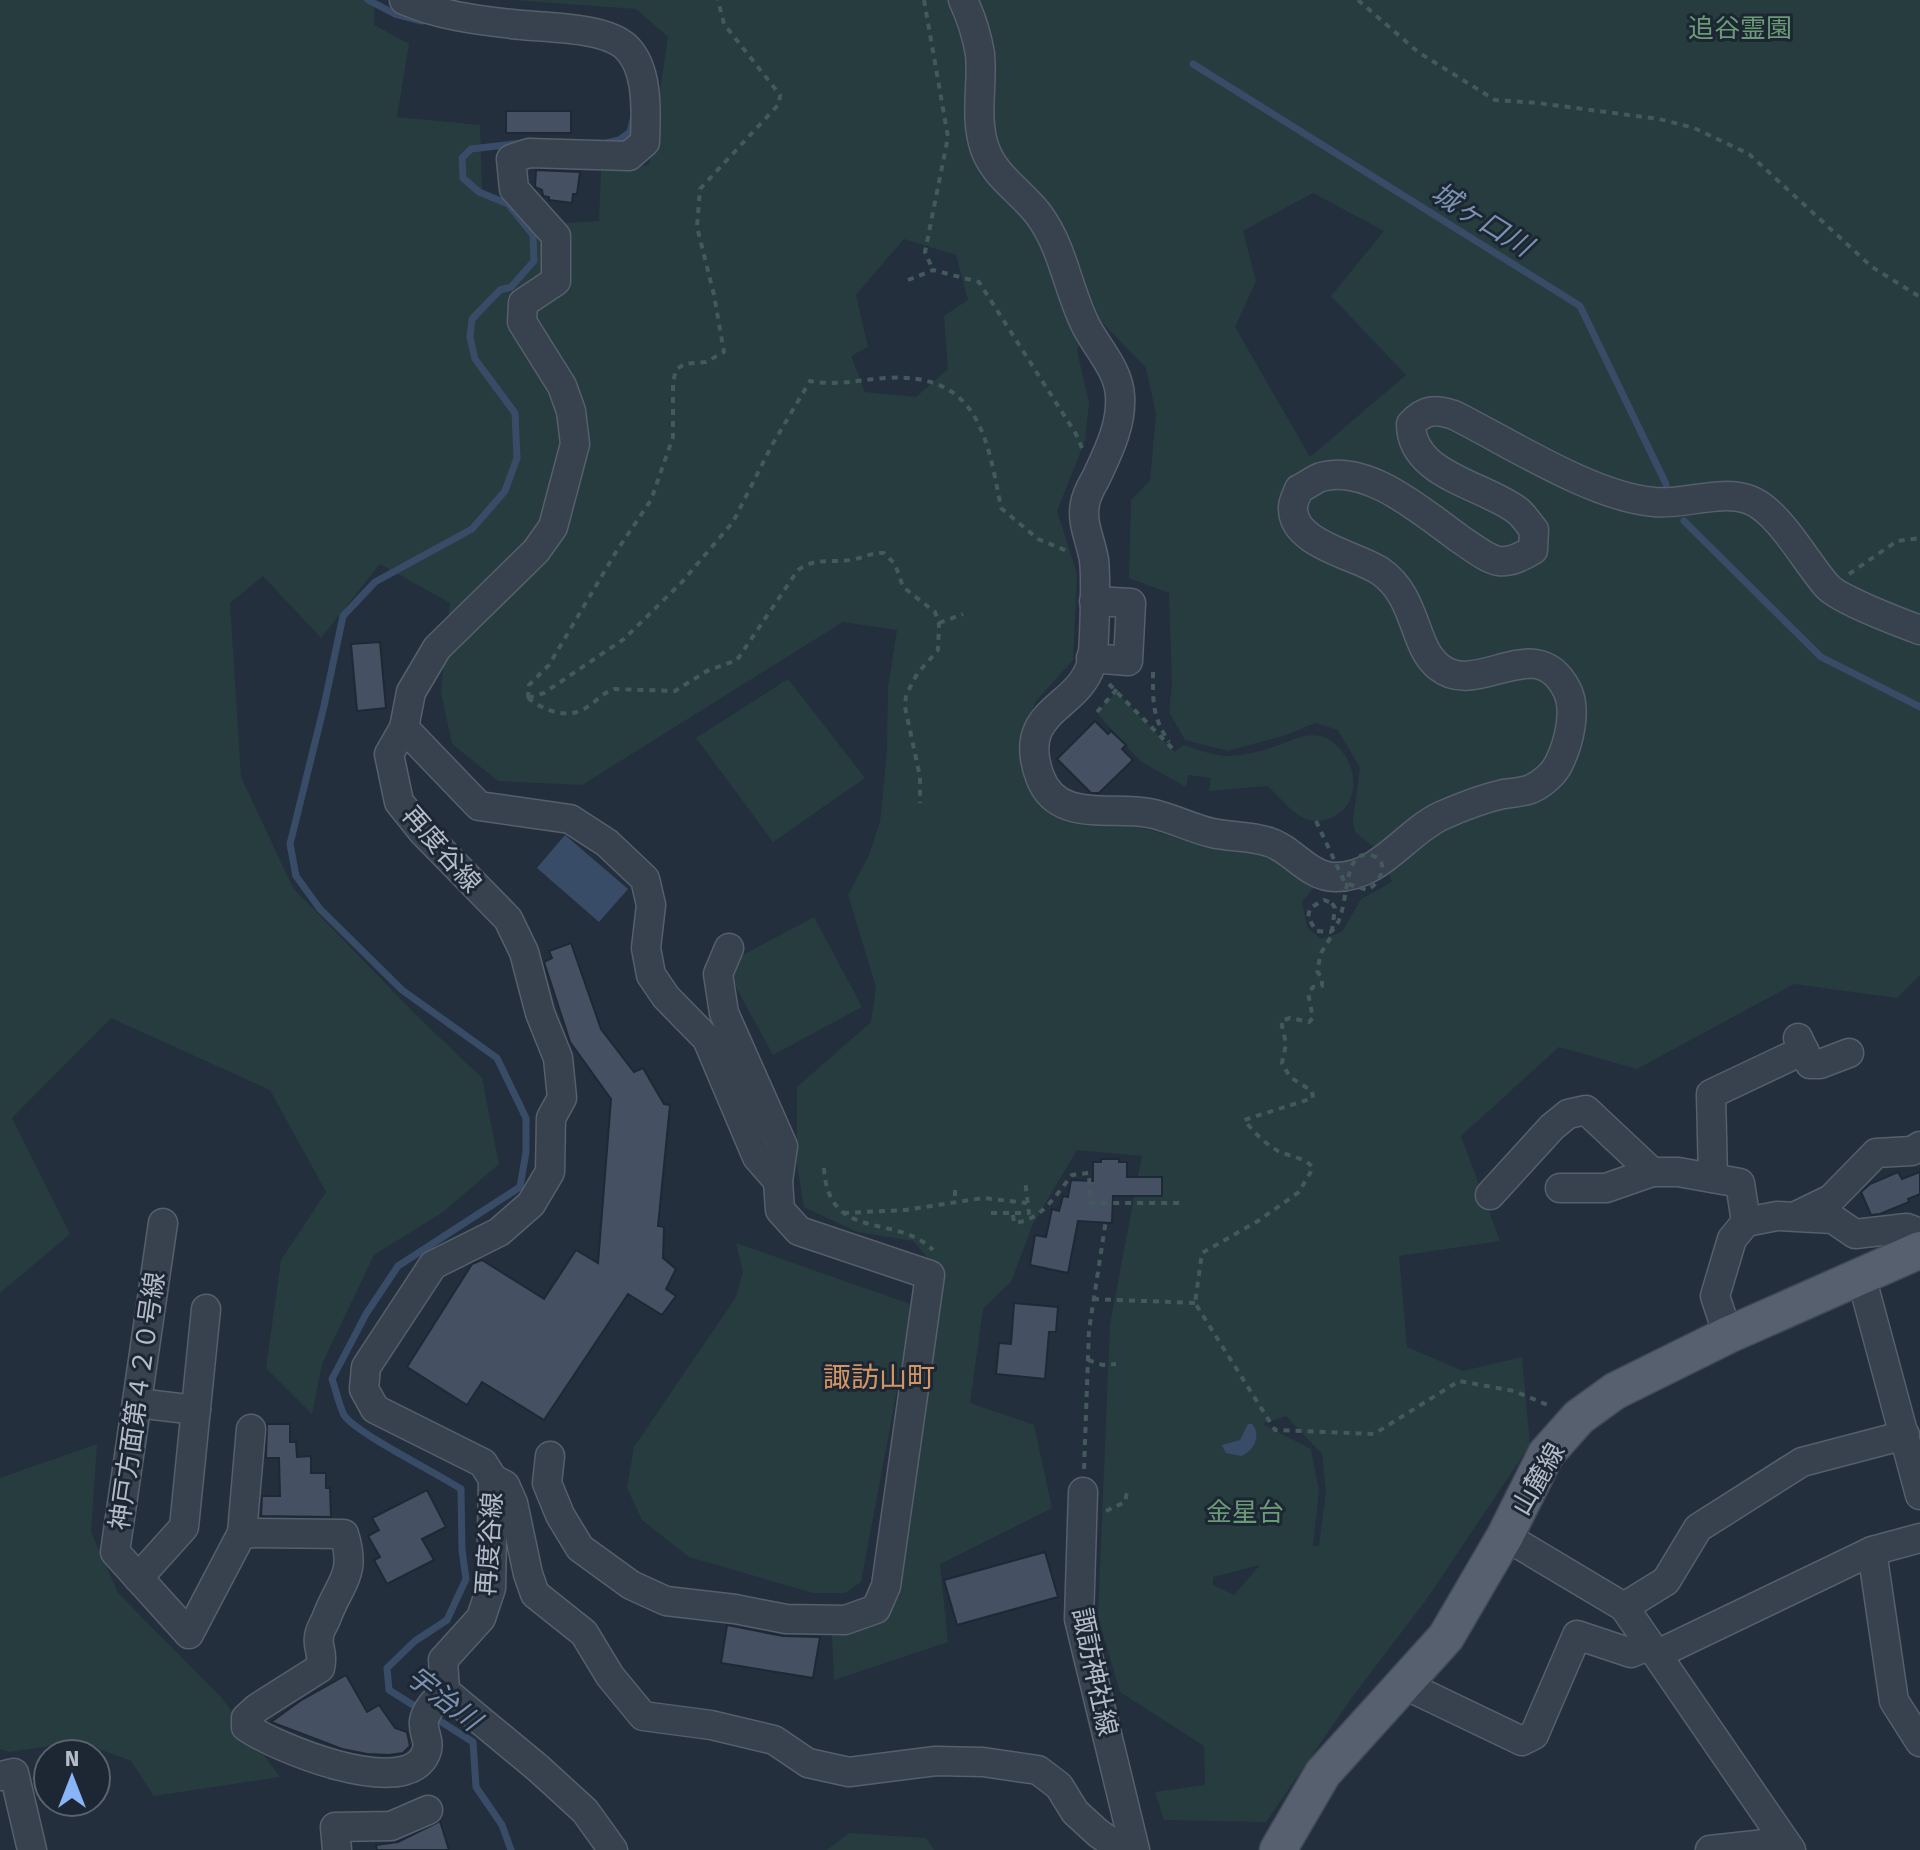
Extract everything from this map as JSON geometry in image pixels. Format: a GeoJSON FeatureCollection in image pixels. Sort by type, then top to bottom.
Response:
{"type":"FeatureCollection","features":[{"type":"Feature","properties":{"kind":"main road","name":"山麓線"},"geometry":{"type":"LineString","coordinates":[[1278,1850],[1323,1773],[1446,1637],[1505,1536],[1546,1454],[1579,1417],[1615,1391],[1728,1335],[1920,1250]]}},
{"type":"Feature","properties":{"kind":"street","name":"再度谷線"},"geometry":{"type":"LineString","coordinates":[[404,0],[425,10],[509,24],[593,33],[609,38],[625,46],[635,61],[646,109],[645,142],[629,156],[529,153],[511,159],[514,189],[556,236],[556,281],[523,303],[522,322],[562,386],[571,411],[575,444],[553,527],[536,551],[437,648],[411,692],[404,728],[389,754],[399,802],[423,832],[508,919],[524,952],[540,1013],[558,1058],[562,1098],[551,1118],[550,1172],[531,1204],[499,1232],[433,1265],[366,1367],[364,1389],[375,1409],[483,1463],[493,1479],[491,1588],[481,1618],[443,1660],[433,1706]]}},
{"type":"Feature","properties":{"kind":"street"},"geometry":{"type":"LineString","coordinates":[[963,0],[980,55],[979,124],[984,147],[994,168],[1039,215],[1058,247],[1075,303],[1112,369],[1120,390],[1120,408],[1111,447],[1084,504],[1086,532],[1094,561],[1091,661],[1074,692],[1046,714],[1037,732],[1034,754],[1040,778],[1051,797],[1067,807],[1152,814],[1210,833],[1272,842],[1316,872],[1335,877],[1368,870],[1433,820],[1499,795],[1530,790],[1549,777],[1559,763],[1570,731],[1573,701],[1562,680],[1541,665],[1516,663],[1476,675],[1454,675],[1439,667],[1426,652],[1412,612],[1399,590],[1380,571],[1313,539],[1297,526],[1292,507],[1299,489],[1322,477],[1345,476],[1391,490],[1475,549],[1499,561],[1520,558],[1533,550],[1534,530],[1517,510],[1448,476],[1424,457],[1411,440],[1411,424],[1422,413],[1436,409],[1616,495],[1653,502],[1729,497],[1751,500],[1766,511],[1791,539],[1829,589],[1920,630]]}},
{"type":"Feature","properties":{"kind":"street"},"geometry":{"type":"LineString","coordinates":[[404,728],[479,806],[570,819],[607,843],[645,879],[651,905],[646,948],[651,975],[666,997],[707,1039],[757,1157],[778,1181]]}},
{"type":"Feature","properties":{"kind":"street"},"geometry":{"type":"LineString","coordinates":[[550,1456],[547,1483],[560,1515],[580,1548],[631,1585],[666,1601],[786,1619],[845,1620],[876,1609],[886,1586],[930,1275],[799,1231],[780,1210],[778,1181],[783,1146],[724,1013],[718,974],[729,948]]}},
{"type":"Feature","properties":{"kind":"street"},"geometry":{"type":"LineString","coordinates":[[1713,1178],[1711,1094],[1801,1043],[1810,1064],[1820,1064],[1849,1053]]}},
{"type":"Feature","properties":{"kind":"street"},"geometry":{"type":"LineString","coordinates":[[1490,1195],[1552,1127],[1568,1114],[1586,1110],[1652,1172]]}},
{"type":"Feature","properties":{"kind":"street"},"geometry":{"type":"LineString","coordinates":[[1794,1217],[1831,1199],[1876,1153],[1912,1151],[1920,1146]]}},
{"type":"Feature","properties":{"kind":"street"},"geometry":{"type":"LineString","coordinates":[[1560,1188],[1606,1188],[1652,1172],[1678,1172],[1713,1178],[1740,1183],[1746,1222]]}},
{"type":"Feature","properties":{"kind":"street"},"geometry":{"type":"LineString","coordinates":[[1728,1335],[1715,1296],[1732,1239],[1746,1222],[1777,1216],[1833,1219],[1855,1234],[1907,1228],[1920,1233]]}},
{"type":"Feature","properties":{"kind":"street","name":"神戸方面第４２０号線"},"geometry":{"type":"LineString","coordinates":[[163,1223],[115,1552],[189,1634],[242,1533]]}},
{"type":"Feature","properties":{"kind":"street"},"geometry":{"type":"LineString","coordinates":[[1861,1276],[1920,1495]]}},
{"type":"Feature","properties":{"kind":"street"},"geometry":{"type":"LineString","coordinates":[[138,1578],[184,1527],[206,1309]]}},
{"type":"Feature","properties":{"kind":"street"},"geometry":{"type":"LineString","coordinates":[[137,1403],[196,1410]]}},
{"type":"Feature","properties":{"kind":"street"},"geometry":{"type":"LineString","coordinates":[[251,1429],[242,1533],[344,1534],[350,1556],[350,1571],[331,1605],[318,1638],[323,1656],[320,1668],[257,1708],[246,1718],[246,1727],[314,1760],[371,1772],[397,1773],[415,1768],[425,1755],[433,1706],[538,1768],[585,1811],[613,1850]]}},
{"type":"Feature","properties":{"kind":"street"},"geometry":{"type":"LineString","coordinates":[[1624,1607],[1666,1581],[1698,1528],[1802,1462],[1905,1435]]}},
{"type":"Feature","properties":{"kind":"street"},"geometry":{"type":"LineString","coordinates":[[493,1479],[505,1485],[513,1503],[535,1594],[584,1633],[610,1676],[643,1716],[711,1725],[774,1740],[808,1763],[849,1772],[936,1761],[983,1762],[1038,1770],[1059,1786],[1075,1812],[1122,1850]]}},
{"type":"Feature","properties":{"kind":"street","name":"諏訪神社線"},"geometry":{"type":"LineString","coordinates":[[1083,1492],[1079,1619],[1135,1850]]}},
{"type":"Feature","properties":{"kind":"street"},"geometry":{"type":"LineString","coordinates":[[1505,1536],[1624,1607],[1791,1850]]}},
{"type":"Feature","properties":{"kind":"street"},"geometry":{"type":"LineString","coordinates":[[1403,1684],[1522,1741],[1534,1735],[1577,1635],[1631,1653],[1643,1648],[1662,1652],[1872,1551],[1920,1538]]}},
{"type":"Feature","properties":{"kind":"street"},"geometry":{"type":"LineString","coordinates":[[1872,1551],[1894,1701],[1919,1740]]}},
{"type":"Feature","properties":{"kind":"street"},"geometry":{"type":"LineString","coordinates":[[0,1776],[14,1773],[32,1850]]}},
{"type":"Feature","properties":{"kind":"street"},"geometry":{"type":"LineString","coordinates":[[337,1850],[335,1827],[391,1826],[428,1810]]}},
{"type":"Feature","properties":{"kind":"street"},"geometry":{"type":"LineString","coordinates":[[1710,1850],[1765,1844],[1770,1850]]}},
{"type":"Feature","properties":{"kind":"path"},"geometry":{"type":"LineString","coordinates":[[528,698],[529,685],[549,665],[651,500],[673,437],[673,382],[676,370],[684,364],[706,362],[724,352],[697,227],[700,189],[779,104],[780,95],[724,24],[718,0]]}},
{"type":"Feature","properties":{"kind":"path"},"geometry":{"type":"LineString","coordinates":[[924,0],[948,137],[925,252],[933,270]]}},
{"type":"Feature","properties":{"kind":"path"},"geometry":{"type":"LineString","coordinates":[[1358,0],[1418,52],[1495,100],[1659,119],[1694,128],[1749,154],[1872,267],[1920,297]]}},
{"type":"Feature","properties":{"kind":"path"},"geometry":{"type":"LineString","coordinates":[[908,280],[933,270],[979,282],[1076,434],[1086,458]]}},
{"type":"Feature","properties":{"kind":"path"},"geometry":{"type":"LineString","coordinates":[[528,698],[552,688],[624,639],[682,582],[733,522],[772,445],[810,381],[832,385],[886,378],[922,378],[955,393],[972,410],[991,453],[1001,508],[1038,539],[1094,561]]}},
{"type":"Feature","properties":{"kind":"path"},"geometry":{"type":"LineString","coordinates":[[1829,589],[1897,541],[1920,538]]}},
{"type":"Feature","properties":{"kind":"path"},"geometry":{"type":"LineString","coordinates":[[528,698],[542,709],[580,712],[614,689],[675,691],[707,671],[737,660],[798,570],[816,561],[850,560],[874,552],[884,553],[895,564],[903,587],[935,612],[939,623],[938,650],[917,674],[906,695],[905,707],[920,777],[920,803]]}},
{"type":"Feature","properties":{"kind":"path"},"geometry":{"type":"LineString","coordinates":[[939,623],[963,614]]}},
{"type":"Feature","properties":{"kind":"path"},"geometry":{"type":"LineString","coordinates":[[1091,661],[1116,692],[1175,751],[1157,724],[1153,709],[1153,672]]}},
{"type":"Feature","properties":{"kind":"path"},"geometry":{"type":"LineString","coordinates":[[1097,712],[1116,692],[1118,683]]}},
{"type":"Feature","properties":{"kind":"path"},"geometry":{"type":"LineString","coordinates":[[1316,821],[1345,883],[1349,884],[1367,890],[1380,880],[1382,864],[1379,859],[1367,854],[1355,860],[1349,868],[1349,873],[1348,879],[1346,888],[1341,920],[1339,923],[1330,932],[1316,931],[1308,917],[1310,908],[1324,900],[1335,908],[1331,937],[1318,963],[1322,986],[1313,987],[1308,993],[1313,1018],[1309,1022],[1290,1018],[1281,1021],[1286,1044],[1282,1063],[1290,1077],[1312,1091],[1313,1098],[1244,1120],[1262,1141],[1281,1153],[1308,1162],[1313,1168],[1299,1192],[1258,1221],[1202,1253],[1195,1303],[1275,1430],[1374,1434],[1459,1381],[1514,1391],[1579,1417]]}},
{"type":"Feature","properties":{"kind":"path"},"geometry":{"type":"LineString","coordinates":[[824,1168],[828,1193],[835,1207],[843,1213],[874,1227],[927,1243],[936,1253],[930,1275]]}},
{"type":"Feature","properties":{"kind":"path"},"geometry":{"type":"LineString","coordinates":[[1013,1215],[1014,1223],[1029,1221],[1044,1209],[1072,1175],[1084,1173],[1089,1173],[1090,1203],[1183,1203]]}},
{"type":"Feature","properties":{"kind":"path"},"geometry":{"type":"LineString","coordinates":[[991,1213],[1029,1213],[1025,1180]]}},
{"type":"Feature","properties":{"kind":"path"},"geometry":{"type":"LineString","coordinates":[[955,1190],[955,1201]]}},
{"type":"Feature","properties":{"kind":"path"},"geometry":{"type":"LineString","coordinates":[[843,1213],[905,1210],[983,1198],[1027,1203]]}},
{"type":"Feature","properties":{"kind":"path"},"geometry":{"type":"LineString","coordinates":[[1106,1204],[1106,1210]]}},
{"type":"Feature","properties":{"kind":"path"},"geometry":{"type":"LineString","coordinates":[[1083,1492],[1087,1359],[1106,1220]]}},
{"type":"Feature","properties":{"kind":"path"},"geometry":{"type":"LineString","coordinates":[[1093,1299],[1195,1303]]}},
{"type":"Feature","properties":{"kind":"path"},"geometry":{"type":"LineString","coordinates":[[1087,1359],[1103,1365],[1116,1364]]}},
{"type":"Feature","properties":{"kind":"path"},"geometry":{"type":"LineString","coordinates":[[1103,1513],[1125,1502],[1127,1492]]}},
{"type":"Feature","properties":{"kind":"green space"},"geometry":{"type":"Polygon","coordinates":[[[0,0],[375,0],[374,25],[409,44],[397,117],[480,125],[482,189],[529,225],[599,221],[601,170],[649,165],[668,37],[636,9],[513,0],[1920,0],[1920,975],[1897,998],[1794,984],[1637,1069],[1559,1047],[1461,1136],[1500,1241],[1399,1256],[1407,1347],[1463,1371],[1522,1357],[1530,1445],[1426,1600],[1353,1696],[1266,1822],[1164,1820],[1155,1792],[1205,1785],[1204,1746],[1120,1692],[1098,1617],[1110,1324],[1142,1156],[1077,1150],[1033,1224],[1011,1282],[983,1309],[970,1403],[1034,1425],[1052,1508],[940,1564],[948,1642],[834,1680],[832,1635],[873,1622],[899,1597],[941,1273],[913,1241],[857,1232],[804,1207],[797,1164],[797,1087],[871,1022],[876,987],[848,895],[869,855],[880,822],[887,751],[888,687],[897,630],[843,622],[582,785],[498,781],[452,744],[441,692],[450,603],[380,564],[321,638],[263,576],[230,603],[241,777],[293,888],[482,1078],[499,1164],[443,1212],[374,1255],[322,1364],[312,1414],[266,1368],[281,1260],[326,1192],[270,1090],[111,1018],[12,1118],[70,1234],[0,1293],[0,0]],[[1313,193],[1243,231],[1256,281],[1235,327],[1310,457],[1406,375],[1331,296],[1384,231],[1313,193]],[[904,239],[856,295],[868,347],[851,356],[865,392],[916,397],[948,369],[944,316],[968,300],[956,255],[904,239]],[[1091,311],[1077,351],[1089,403],[1085,441],[1057,511],[1077,574],[1073,660],[1036,701],[1023,734],[1031,777],[1049,812],[1151,830],[1207,848],[1269,853],[1320,880],[1302,902],[1307,927],[1321,939],[1342,932],[1361,899],[1392,882],[1381,853],[1355,832],[1353,820],[1360,768],[1338,730],[1315,723],[1286,735],[1228,751],[1185,740],[1169,712],[1172,684],[1169,593],[1129,578],[1131,500],[1150,481],[1156,414],[1146,368],[1091,311]],[[1286,1416],[1262,1424],[1311,1449],[1319,1491],[1313,1546],[1319,1546],[1326,1492],[1322,1454],[1286,1416]],[[1260,1565],[1213,1577],[1213,1585],[1234,1595],[1260,1565]]]}},
{"type":"Feature","properties":{"kind":"green space"},"geometry":{"type":"Polygon","coordinates":[[[788,679],[865,778],[773,842],[696,738],[788,679]]]}},
{"type":"Feature","properties":{"kind":"green space"},"geometry":{"type":"Polygon","coordinates":[[[1116,692],[1175,752],[1183,745],[1225,756],[1243,755],[1311,735],[1326,738],[1340,749],[1351,768],[1353,789],[1350,799],[1338,814],[1316,821],[1289,808],[1267,786],[1209,791],[1211,778],[1188,775],[1186,787],[1140,761],[1097,713],[1116,692]]]}},
{"type":"Feature","properties":{"kind":"green space"},"geometry":{"type":"Polygon","coordinates":[[[814,917],[862,1007],[773,1055],[724,965],[814,917]]]}},
{"type":"Feature","properties":{"kind":"green space"},"geometry":{"type":"Polygon","coordinates":[[[736,1243],[913,1305],[861,1582],[845,1593],[813,1593],[689,1557],[642,1520],[627,1488],[634,1447],[736,1297],[743,1272],[736,1243]]]}},
{"type":"Feature","properties":{"kind":"green space"},"geometry":{"type":"Polygon","coordinates":[[[97,1444],[91,1532],[118,1593],[221,1697],[280,1777],[154,1796],[131,1761],[112,1754],[112,1738],[32,1738],[32,1749],[9,1752],[0,1749],[0,1478],[97,1444]]]}},
{"type":"Feature","properties":{"kind":"green space"},"geometry":{"type":"Polygon","coordinates":[[[849,1833],[926,1838],[934,1850],[827,1850],[849,1833]]]}},
{"type":"Feature","properties":{"kind":"water"},"geometry":{"type":"Polygon","coordinates":[[[565,835],[628,889],[599,922],[537,868],[565,835]]]}},
{"type":"Feature","properties":{"kind":"water"},"geometry":{"type":"Polygon","coordinates":[[[1248,1424],[1255,1428],[1253,1447],[1241,1456],[1226,1453],[1222,1445],[1240,1440],[1248,1424]]]}},
{"type":"Feature","properties":{"kind":"building"},"geometry":{"type":"Polygon","coordinates":[[[506,111],[571,111],[571,133],[506,133],[506,111]]]}},
{"type":"Feature","properties":{"kind":"building"},"geometry":{"type":"Polygon","coordinates":[[[536,170],[580,172],[577,194],[573,194],[572,203],[549,200],[549,197],[543,196],[542,190],[535,187],[536,170]]]}},
{"type":"Feature","properties":{"kind":"building"},"geometry":{"type":"Polygon","coordinates":[[[380,642],[386,708],[357,711],[351,644],[380,642]]]}},
{"type":"Feature","properties":{"kind":"building"},"geometry":{"type":"Polygon","coordinates":[[[1095,721],[1126,745],[1122,749],[1133,760],[1099,793],[1091,793],[1057,759],[1095,721]]]}},
{"type":"Feature","properties":{"kind":"building"},"geometry":{"type":"Polygon","coordinates":[[[571,943],[601,1029],[634,1072],[643,1068],[664,1104],[670,1105],[658,1226],[664,1227],[663,1258],[676,1269],[666,1289],[676,1296],[662,1315],[628,1294],[544,1420],[482,1382],[467,1405],[407,1367],[472,1264],[482,1260],[544,1299],[576,1250],[598,1263],[611,1099],[570,1042],[544,962],[552,958],[549,951],[571,943]]]}},
{"type":"Feature","properties":{"kind":"building"},"geometry":{"type":"Polygon","coordinates":[[[1101,1159],[1127,1162],[1127,1177],[1162,1177],[1162,1196],[1113,1196],[1112,1223],[1078,1221],[1068,1273],[1030,1265],[1035,1235],[1046,1237],[1052,1209],[1059,1211],[1063,1196],[1068,1197],[1071,1180],[1093,1181],[1093,1162],[1101,1162],[1101,1159]]]}},
{"type":"Feature","properties":{"kind":"building"},"geometry":{"type":"Polygon","coordinates":[[[1898,1172],[1902,1179],[1920,1172],[1920,1194],[1908,1199],[1909,1202],[1871,1215],[1861,1192],[1870,1184],[1898,1172]]]}},
{"type":"Feature","properties":{"kind":"building"},"geometry":{"type":"Polygon","coordinates":[[[1014,1303],[1058,1307],[1056,1332],[1049,1332],[1045,1379],[996,1374],[999,1343],[1011,1344],[1014,1303]]]}},
{"type":"Feature","properties":{"kind":"building"},"geometry":{"type":"Polygon","coordinates":[[[267,1424],[290,1424],[290,1442],[296,1442],[297,1457],[311,1456],[311,1473],[326,1473],[331,1517],[261,1516],[262,1496],[280,1496],[279,1458],[266,1458],[267,1424]]]}},
{"type":"Feature","properties":{"kind":"building"},"geometry":{"type":"Polygon","coordinates":[[[427,1490],[446,1527],[422,1539],[434,1560],[387,1584],[374,1560],[380,1557],[368,1536],[379,1530],[372,1518],[427,1490]]]}},
{"type":"Feature","properties":{"kind":"building"},"geometry":{"type":"Polygon","coordinates":[[[1045,1552],[1058,1597],[957,1625],[944,1580],[1045,1552]]]}},
{"type":"Feature","properties":{"kind":"building"},"geometry":{"type":"Polygon","coordinates":[[[727,1625],[783,1636],[820,1637],[813,1678],[721,1663],[727,1625]]]}},
{"type":"Feature","properties":{"kind":"building"},"geometry":{"type":"Polygon","coordinates":[[[346,1675],[367,1712],[379,1705],[395,1728],[407,1732],[410,1746],[403,1753],[367,1754],[342,1749],[271,1722],[346,1675]]]}},
{"type":"Feature","properties":{"kind":"building"},"geometry":{"type":"Polygon","coordinates":[[[440,1821],[449,1850],[377,1850],[376,1845],[398,1842],[440,1821]]]}},
{"type":"Feature","properties":{"kind":"waterway"},"geometry":{"type":"LineString","coordinates":[[368,0],[395,14],[422,21]]}},
{"type":"Feature","properties":{"kind":"waterway","name":"城ヶ口川"},"geometry":{"type":"LineString","coordinates":[[1193,64],[1580,306],[1666,484]]}},
{"type":"Feature","properties":{"kind":"waterway"},"geometry":{"type":"LineString","coordinates":[[606,143],[619,140],[630,132],[634,116]]}},
{"type":"Feature","properties":{"kind":"waterway"},"geometry":{"type":"LineString","coordinates":[[421,1710],[389,1690],[387,1668],[415,1641],[447,1620],[466,1579],[461,1489],[351,1422],[342,1411],[332,1379],[366,1314],[398,1266],[520,1187],[526,1152],[526,1118],[497,1058],[402,990],[320,909],[296,876],[290,844],[343,616],[375,582],[472,529],[505,491],[517,458],[515,413],[475,359],[470,337],[472,319],[500,290],[511,287],[534,261],[533,235],[508,204],[479,192],[463,178],[462,158],[471,149],[522,143]]}},
{"type":"Feature","properties":{"kind":"waterway","name":"城ヶ口川"},"geometry":{"type":"LineString","coordinates":[[1684,521],[1821,657],[1920,707]]}},
{"type":"Feature","properties":{"kind":"waterway","name":"宇治川"},"geometry":{"type":"LineString","coordinates":[[432,1716],[473,1742],[476,1787],[502,1825],[511,1850]]}},
{"type":"Feature","properties":{"kind":"district","name":"諏訪山町"},"geometry":{"type":"Point","coordinates":[879,1377]}},
{"type":"Feature","properties":{"kind":"park label","name":"追谷霊園"},"geometry":{"type":"Point","coordinates":[1740,28]}},
{"type":"Feature","properties":{"kind":"park label","name":"金星台"},"geometry":{"type":"Point","coordinates":[1245,1512]}}]}
